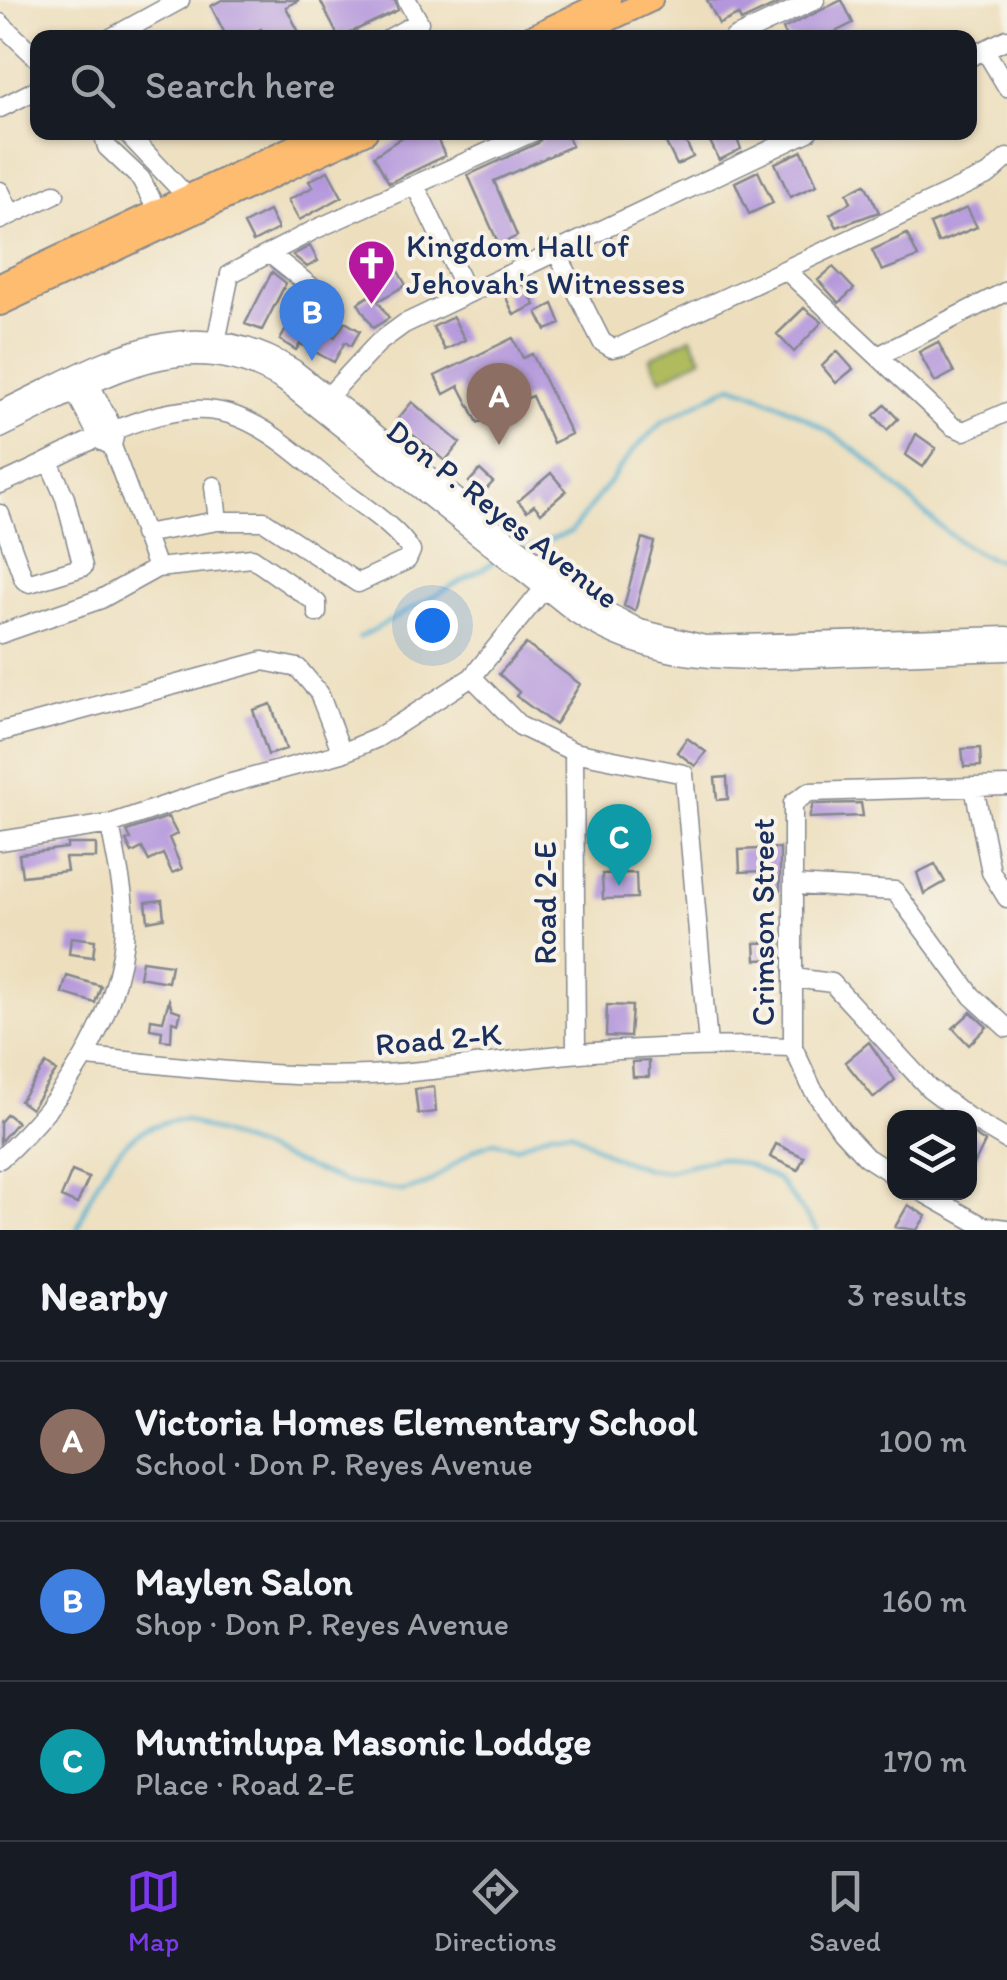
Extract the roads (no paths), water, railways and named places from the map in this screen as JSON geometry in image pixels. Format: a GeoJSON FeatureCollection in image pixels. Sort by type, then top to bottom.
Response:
{"type":"FeatureCollection","features":[{"type":"Feature","properties":{"kind":"main road"},"geometry":{"type":"LineString","coordinates":[[546,30],[609,0]]}},
{"type":"Feature","properties":{"kind":"main road"},"geometry":{"type":"LineString","coordinates":[[587,30],[651,0]]}},
{"type":"Feature","properties":{"kind":"main road"},"geometry":{"type":"LineString","coordinates":[[194,204],[310,140]]}},
{"type":"Feature","properties":{"kind":"main road"},"geometry":{"type":"LineString","coordinates":[[0,285],[158,210],[194,204],[347,140]]}},
{"type":"Feature","properties":{"kind":"main road"},"geometry":{"type":"LineString","coordinates":[[0,304],[158,210]]}},
{"type":"Feature","properties":{"kind":"street"},"geometry":{"type":"LineString","coordinates":[[140,30],[180,0]]}},
{"type":"Feature","properties":{"kind":"street"},"geometry":{"type":"LineString","coordinates":[[404,30],[418,22],[406,0]]}},
{"type":"Feature","properties":{"kind":"street"},"geometry":{"type":"LineString","coordinates":[[751,30],[815,0]]}},
{"type":"Feature","properties":{"kind":"street"},"geometry":{"type":"LineString","coordinates":[[0,22],[30,51]]}},
{"type":"Feature","properties":{"kind":"street"},"geometry":{"type":"LineString","coordinates":[[1007,40],[978,54],[1007,87]]}},
{"type":"Feature","properties":{"kind":"street"},"geometry":{"type":"LineString","coordinates":[[0,108],[30,93]]}},
{"type":"Feature","properties":{"kind":"street"},"geometry":{"type":"LineString","coordinates":[[106,140],[158,210],[172,179]]}},
{"type":"Feature","properties":{"kind":"street"},"geometry":{"type":"LineString","coordinates":[[134,140],[194,204]]}},
{"type":"Feature","properties":{"kind":"street"},"geometry":{"type":"LineString","coordinates":[[215,346],[230,274],[516,140]]}},
{"type":"Feature","properties":{"kind":"street"},"geometry":{"type":"LineString","coordinates":[[324,401],[390,333],[555,250],[791,140]]}},
{"type":"Feature","properties":{"kind":"street"},"geometry":{"type":"LineString","coordinates":[[124,163],[141,148]]}},
{"type":"Feature","properties":{"kind":"street"},"geometry":{"type":"LineString","coordinates":[[555,250],[602,342],[612,348],[787,271],[988,174],[1007,158]]}},
{"type":"Feature","properties":{"kind":"street"},"geometry":{"type":"LineString","coordinates":[[416,188],[468,294]]}},
{"type":"Feature","properties":{"kind":"street"},"geometry":{"type":"LineString","coordinates":[[0,192],[6,217],[55,194]]}},
{"type":"Feature","properties":{"kind":"street"},"geometry":{"type":"LineString","coordinates":[[270,254],[329,301]]}},
{"type":"Feature","properties":{"kind":"street"},"geometry":{"type":"LineString","coordinates":[[787,271],[952,426],[964,431],[1007,412]]}},
{"type":"Feature","properties":{"kind":"street"},"geometry":{"type":"LineString","coordinates":[[878,356],[1007,291]]}},
{"type":"Feature","properties":{"kind":"street","name":"Don P. Reyes Avenue"},"geometry":{"type":"LineString","coordinates":[[0,429],[142,344],[261,348],[549,582],[603,632],[668,655],[706,661],[1007,651]]}},
{"type":"Feature","properties":{"kind":"street","name":"Don P. Reyes Avenue"},"geometry":{"type":"LineString","coordinates":[[0,411],[84,390],[150,360],[215,346]]}},
{"type":"Feature","properties":{"kind":"street"},"geometry":{"type":"LineString","coordinates":[[84,390],[109,440],[157,568]]}},
{"type":"Feature","properties":{"kind":"street"},"geometry":{"type":"LineString","coordinates":[[0,484],[170,411],[193,408],[231,414],[294,451],[406,542],[410,556],[358,583],[274,525],[254,520],[218,520],[143,534]]}},
{"type":"Feature","properties":{"kind":"street"},"geometry":{"type":"LineString","coordinates":[[0,514],[24,580],[30,584],[83,567],[70,514],[50,464]]}},
{"type":"Feature","properties":{"kind":"street"},"geometry":{"type":"LineString","coordinates":[[214,486],[218,520]]}},
{"type":"Feature","properties":{"kind":"street"},"geometry":{"type":"LineString","coordinates":[[0,634],[101,599],[157,568],[252,558],[316,603],[317,613]]}},
{"type":"Feature","properties":{"kind":"street"},"geometry":{"type":"LineString","coordinates":[[0,842],[110,824],[228,784],[342,753],[394,728],[472,677],[549,582]]}},
{"type":"Feature","properties":{"kind":"street","name":"Don P. Reyes Avenue"},"geometry":{"type":"LineString","coordinates":[[549,582],[611,617],[671,638],[705,644],[1007,636]]}},
{"type":"Feature","properties":{"kind":"street"},"geometry":{"type":"LineString","coordinates":[[0,732],[264,661],[298,668],[319,693],[342,753]]}},
{"type":"Feature","properties":{"kind":"street"},"geometry":{"type":"LineString","coordinates":[[472,677],[520,726],[574,752],[684,774],[708,1045]]}},
{"type":"Feature","properties":{"kind":"street","name":"Road 2-E"},"geometry":{"type":"LineString","coordinates":[[574,752],[576,1053]]}},
{"type":"Feature","properties":{"kind":"street"},"geometry":{"type":"LineString","coordinates":[[1007,786],[974,787],[991,872],[1007,898]]}},
{"type":"Feature","properties":{"kind":"street","name":"Crimson Street"},"geometry":{"type":"LineString","coordinates":[[792,1047],[792,809],[796,798],[809,792],[974,787]]}},
{"type":"Feature","properties":{"kind":"street"},"geometry":{"type":"LineString","coordinates":[[0,1160],[88,1056],[100,1028],[124,939],[110,824]]}},
{"type":"Feature","properties":{"kind":"street"},"geometry":{"type":"LineString","coordinates":[[795,885],[895,891],[963,986],[1007,1028]]}},
{"type":"Feature","properties":{"kind":"street"},"geometry":{"type":"LineString","coordinates":[[794,978],[832,983],[928,1088],[958,1110]]}},
{"type":"Feature","properties":{"kind":"street","name":"Road 2-K"},"geometry":{"type":"LineString","coordinates":[[88,1056],[242,1072],[364,1076],[468,1069],[576,1053],[708,1045],[792,1047]]}},
{"type":"Feature","properties":{"kind":"street"},"geometry":{"type":"LineString","coordinates":[[792,1047],[812,1088],[841,1130],[866,1157],[887,1170]]}},
{"type":"Feature","properties":{"kind":"street"},"geometry":{"type":"LineString","coordinates":[[977,1123],[1007,1140]]}},
{"type":"Feature","properties":{"kind":"street"},"geometry":{"type":"LineString","coordinates":[[936,1200],[983,1226],[1007,1230]]}},
{"type":"Feature","properties":{"kind":"waterway"},"geometry":{"type":"LineString","coordinates":[[528,548],[571,532],[633,451],[662,422],[732,385],[831,433],[951,535],[990,558],[1007,560]]}},
{"type":"Feature","properties":{"kind":"waterway"},"geometry":{"type":"LineString","coordinates":[[359,638],[495,562]]}},
{"type":"Feature","properties":{"kind":"waterway"},"geometry":{"type":"LineString","coordinates":[[77,1230],[102,1173],[127,1142],[144,1130],[185,1120],[348,1183],[403,1191],[427,1184],[475,1149],[494,1142],[516,1147],[553,1131],[571,1131],[609,1155],[647,1169],[666,1171],[718,1158],[748,1165],[778,1180],[817,1230]]}},
{"type":"Feature","properties":{"kind":"place","name":"Kingdom Hall of Jehovah's Witnesses"},"geometry":{"type":"Point","coordinates":[371,306]}},
{"type":"Feature","properties":{"kind":"place","name":"Maylen Salon"},"geometry":{"type":"Point","coordinates":[312,361]}},
{"type":"Feature","properties":{"kind":"place","name":"Victoria Homes Elementary School"},"geometry":{"type":"Point","coordinates":[499,445]}},
{"type":"Feature","properties":{"kind":"place","name":"Muntinlupa Masonic Loddge"},"geometry":{"type":"Point","coordinates":[619,886]}}]}
